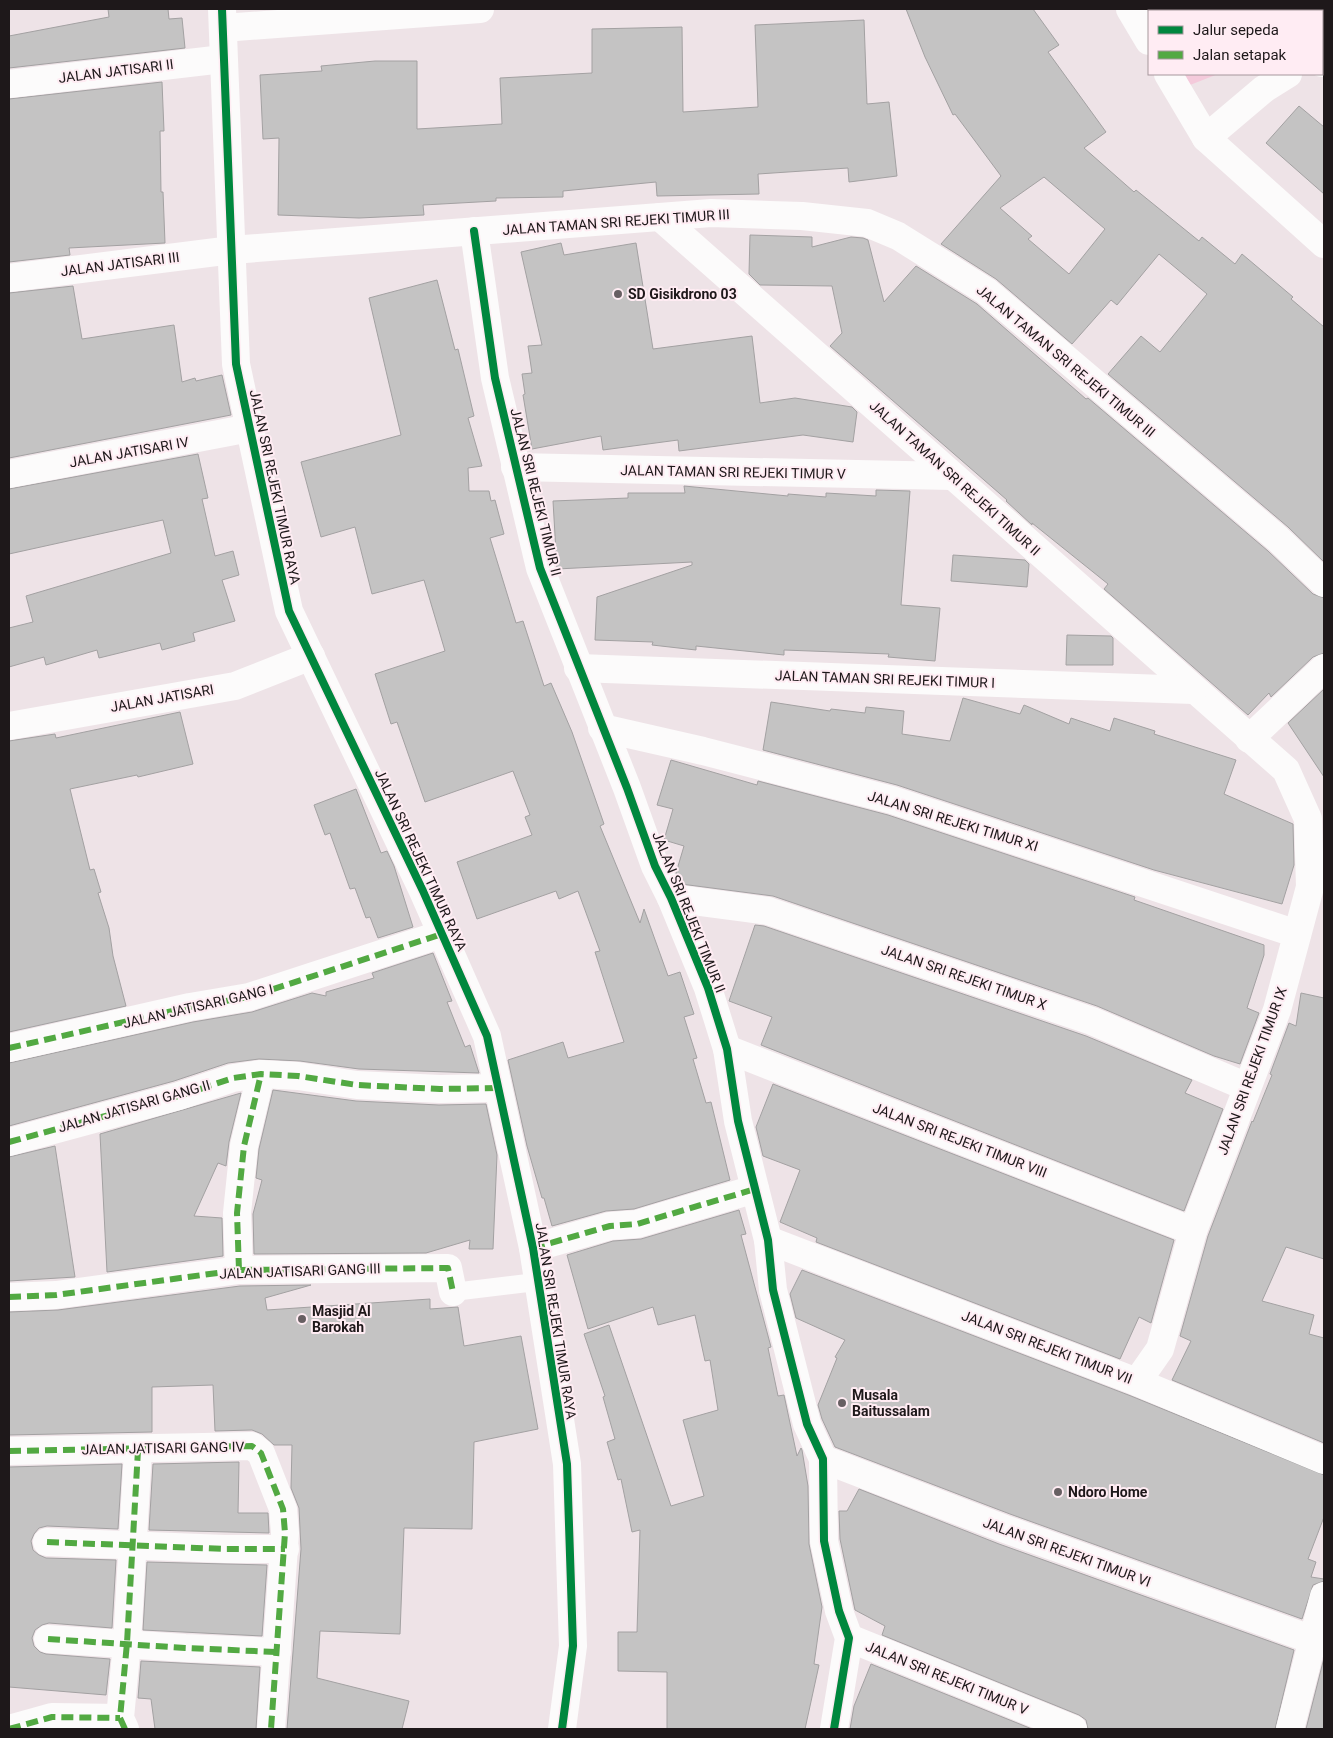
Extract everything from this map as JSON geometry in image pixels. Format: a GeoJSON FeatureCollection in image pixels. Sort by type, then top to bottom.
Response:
{"type":"FeatureCollection","features":[{"type":"Feature","properties":{"kind":"street"},"geometry":{"type":"LineString","coordinates":[[223,18],[480,9]]}},
{"type":"Feature","properties":{"kind":"street"},"geometry":{"type":"LineString","coordinates":[[1130,9],[1148,39]]}},
{"type":"Feature","properties":{"kind":"street","name":"JALAN SRI REJEKI TIMUR RAYA"},"geometry":{"type":"LineString","coordinates":[[223,18],[223,59],[236,364],[289,611],[442,934],[487,1036],[532,1248],[567,1464],[572,1646],[562,1729]]}},
{"type":"Feature","properties":{"kind":"street","name":"JALAN JATISARI II"},"geometry":{"type":"LineString","coordinates":[[9,84],[223,59]]}},
{"type":"Feature","properties":{"kind":"street"},"geometry":{"type":"LineString","coordinates":[[1169,75],[1206,138],[1324,244]]}},
{"type":"Feature","properties":{"kind":"street"},"geometry":{"type":"LineString","coordinates":[[1206,138],[1264,89],[1286,75]]}},
{"type":"Feature","properties":{"kind":"street","name":"JALAN TAMAN SRI REJEKI TIMUR III"},"geometry":{"type":"LineString","coordinates":[[232,250],[711,213],[802,216],[867,223],[898,236],[986,291],[1278,539],[1324,583]]}},
{"type":"Feature","properties":{"kind":"street","name":"JALAN TAMAN SRI REJEKI TIMUR II"},"geometry":{"type":"LineString","coordinates":[[660,217],[1249,740]]}},
{"type":"Feature","properties":{"kind":"street","name":"JALAN SRI REJEKI TIMUR II"},"geometry":{"type":"LineString","coordinates":[[474,231],[495,378],[540,568],[627,788],[655,866],[671,898],[708,988],[727,1049],[738,1121],[768,1240],[773,1290],[807,1424],[823,1459],[824,1542],[838,1611],[848,1638],[834,1729]]}},
{"type":"Feature","properties":{"kind":"street","name":"JALAN JATISARI III"},"geometry":{"type":"LineString","coordinates":[[9,278],[232,250]]}},
{"type":"Feature","properties":{"kind":"street","name":"JALAN JATISARI IV"},"geometry":{"type":"LineString","coordinates":[[9,474],[250,428]]}},
{"type":"Feature","properties":{"kind":"street","name":"JALAN TAMAN SRI REJEKI TIMUR V"},"geometry":{"type":"LineString","coordinates":[[515,467],[952,476]]}},
{"type":"Feature","properties":{"kind":"street","name":"JALAN JATISARI"},"geometry":{"type":"LineString","coordinates":[[9,726],[235,686],[311,656]]}},
{"type":"Feature","properties":{"kind":"street","name":"JALAN TAMAN SRI REJEKI TIMUR I"},"geometry":{"type":"LineString","coordinates":[[578,668],[1193,690]]}},
{"type":"Feature","properties":{"kind":"street"},"geometry":{"type":"LineString","coordinates":[[1249,740],[1324,668]]}},
{"type":"Feature","properties":{"kind":"street","name":"JALAN SRI REJEKI TIMUR XI"},"geometry":{"type":"LineString","coordinates":[[602,728],[703,751],[892,800],[1297,934]]}},
{"type":"Feature","properties":{"kind":"street","name":"JALAN SRI REJEKI TIMUR IX"},"geometry":{"type":"LineString","coordinates":[[1137,1382],[1160,1350],[1193,1231],[1277,1010],[1310,887],[1308,819],[1286,770],[1249,740]]}},
{"type":"Feature","properties":{"kind":"street","name":"JALAN SRI REJEKI TIMUR X"},"geometry":{"type":"LineString","coordinates":[[671,898],[768,911],[1092,1020],[1247,1087]]}},
{"type":"Feature","properties":{"kind":"street","name":"JALAN JATISARI GANG I"},"geometry":{"type":"LineString","coordinates":[[9,1048],[190,1007],[248,997],[442,934]]}},
{"type":"Feature","properties":{"kind":"street","name":"JALAN SRI REJEKI TIMUR VIII"},"geometry":{"type":"LineString","coordinates":[[727,1049],[1193,1231]]}},
{"type":"Feature","properties":{"kind":"street"},"geometry":{"type":"LineString","coordinates":[[239,1270],[238,1212],[244,1146],[261,1074]]}},
{"type":"Feature","properties":{"kind":"street","name":"JALAN JATISARI GANG II"},"geometry":{"type":"LineString","coordinates":[[9,1142],[179,1096],[233,1078],[261,1074],[298,1076],[357,1085],[440,1089],[497,1088]]}},
{"type":"Feature","properties":{"kind":"street"},"geometry":{"type":"LineString","coordinates":[[532,1248],[610,1226],[637,1224],[755,1189]]}},
{"type":"Feature","properties":{"kind":"street","name":"JALAN SRI REJEKI TIMUR VII"},"geometry":{"type":"LineString","coordinates":[[768,1240],[1137,1382],[1324,1460]]}},
{"type":"Feature","properties":{"kind":"street","name":"JALAN JATISARI GANG III"},"geometry":{"type":"LineString","coordinates":[[9,1297],[56,1295],[239,1270],[448,1268],[453,1292]]}},
{"type":"Feature","properties":{"kind":"street","name":"JALAN JATISARI GANG IV"},"geometry":{"type":"LineString","coordinates":[[9,1451],[138,1450],[252,1446],[261,1454],[283,1509],[285,1541],[271,1729]]}},
{"type":"Feature","properties":{"kind":"street"},"geometry":{"type":"LineString","coordinates":[[9,1729],[52,1717],[123,1724],[138,1450]]}},
{"type":"Feature","properties":{"kind":"street","name":"JALAN SRI REJEKI TIMUR VI"},"geometry":{"type":"LineString","coordinates":[[823,1459],[1005,1529],[1313,1640]]}},
{"type":"Feature","properties":{"kind":"street"},"geometry":{"type":"LineString","coordinates":[[48,1542],[225,1549],[285,1541]]}},
{"type":"Feature","properties":{"kind":"street"},"geometry":{"type":"LineString","coordinates":[[1290,1729],[1324,1596]]}},
{"type":"Feature","properties":{"kind":"street","name":"JALAN SRI REJEKI TIMUR V"},"geometry":{"type":"LineString","coordinates":[[848,1638],[1073,1729]]}},
{"type":"Feature","properties":{"kind":"street"},"geometry":{"type":"LineString","coordinates":[[48,1639],[277,1652]]}},
{"type":"Feature","properties":{"kind":"lane"},"geometry":{"type":"LineString","coordinates":[[453,1292],[536,1282]]}},
{"type":"Feature","properties":{"kind":"shaded area"},"geometry":{"type":"Polygon","coordinates":[[[1157,9],[1238,10],[1158,10],[1157,9]]]}},
{"type":"Feature","properties":{"kind":"shaded area"},"geometry":{"type":"Polygon","coordinates":[[[1185,75],[1215,75],[1190,85],[1185,75]]]}},
{"type":"Feature","properties":{"kind":"building"},"geometry":{"type":"Polygon","coordinates":[[[108,9],[168,9],[169,19],[182,18],[185,48],[9,68],[9,36],[109,17],[108,9]]]}},
{"type":"Feature","properties":{"kind":"building"},"geometry":{"type":"Polygon","coordinates":[[[906,9],[1033,9],[1059,45],[1048,52],[1106,132],[1084,148],[1134,192],[1136,190],[1199,241],[1202,237],[1235,264],[1242,254],[1293,297],[1291,299],[1324,327],[1324,562],[1288,527],[1108,374],[1141,336],[1160,352],[1207,294],[1159,254],[1117,305],[1111,300],[1072,344],[996,279],[941,244],[1001,176],[955,114],[953,115],[925,57],[906,9]],[[1044,177],[1000,208],[1032,236],[1028,239],[1069,274],[1105,229],[1044,177]]]}},
{"type":"Feature","properties":{"kind":"building"},"geometry":{"type":"Polygon","coordinates":[[[864,20],[867,104],[889,102],[897,176],[849,182],[848,168],[758,174],[759,194],[657,196],[656,182],[563,191],[563,197],[496,198],[496,201],[423,205],[424,215],[359,218],[278,215],[279,138],[263,139],[260,75],[322,71],[321,66],[375,61],[417,61],[417,129],[502,124],[500,78],[592,73],[592,29],[682,27],[683,112],[758,107],[755,25],[864,20]]]}},
{"type":"Feature","properties":{"kind":"building"},"geometry":{"type":"Polygon","coordinates":[[[162,82],[164,131],[160,131],[161,192],[163,192],[165,243],[69,248],[70,255],[9,262],[9,99],[162,82]]]}},
{"type":"Feature","properties":{"kind":"building"},"geometry":{"type":"Polygon","coordinates":[[[1299,106],[1324,127],[1324,194],[1266,143],[1299,106]]]}},
{"type":"Feature","properties":{"kind":"building"},"geometry":{"type":"Polygon","coordinates":[[[750,235],[812,237],[812,247],[851,237],[863,238],[868,240],[884,302],[916,266],[977,304],[1086,399],[1088,398],[1268,551],[1313,594],[1324,598],[1324,653],[1313,657],[1271,697],[1269,693],[1248,715],[1104,589],[1108,584],[1032,523],[1032,525],[1007,500],[830,346],[842,333],[832,286],[760,285],[749,274],[750,235]]]}},
{"type":"Feature","properties":{"kind":"building"},"geometry":{"type":"Polygon","coordinates":[[[561,243],[564,255],[636,243],[653,349],[752,336],[760,403],[795,398],[852,407],[857,412],[853,442],[803,435],[679,451],[678,440],[603,450],[601,436],[532,449],[523,395],[525,394],[522,374],[532,373],[528,346],[542,345],[521,252],[561,243]]]}},
{"type":"Feature","properties":{"kind":"building"},"geometry":{"type":"Polygon","coordinates":[[[437,280],[455,350],[458,349],[474,416],[468,418],[482,466],[468,468],[469,491],[489,491],[491,501],[495,500],[504,534],[490,538],[516,623],[523,621],[544,686],[551,683],[572,732],[604,824],[600,826],[640,923],[644,909],[668,976],[680,972],[694,1014],[684,1017],[697,1058],[693,1059],[706,1103],[711,1102],[730,1180],[634,1209],[606,1211],[552,1226],[527,1146],[508,1060],[563,1042],[568,1058],[624,1042],[595,952],[600,951],[578,891],[559,899],[556,891],[477,919],[457,862],[532,835],[525,817],[530,815],[513,771],[425,802],[397,722],[391,724],[375,674],[445,651],[424,580],[372,594],[355,527],[321,537],[301,462],[401,435],[369,298],[437,280]]]}},
{"type":"Feature","properties":{"kind":"building"},"geometry":{"type":"Polygon","coordinates":[[[73,286],[82,339],[174,325],[182,382],[195,378],[196,381],[222,375],[231,415],[9,458],[9,293],[73,286]]]}},
{"type":"Feature","properties":{"kind":"building"},"geometry":{"type":"Polygon","coordinates":[[[198,454],[208,498],[202,499],[215,556],[233,551],[239,575],[222,580],[235,621],[193,633],[195,641],[162,650],[160,643],[99,658],[97,650],[46,665],[44,657],[9,667],[9,628],[33,622],[26,596],[171,553],[163,520],[9,554],[9,489],[198,454]]]}},
{"type":"Feature","properties":{"kind":"building"},"geometry":{"type":"Polygon","coordinates":[[[684,486],[788,496],[788,494],[826,497],[826,493],[876,496],[876,490],[910,491],[901,605],[940,608],[935,661],[888,657],[889,654],[784,650],[784,655],[696,646],[696,650],[652,645],[653,642],[595,640],[597,597],[692,565],[692,562],[557,569],[553,501],[628,498],[628,493],[685,493],[684,486]]]}},
{"type":"Feature","properties":{"kind":"building"},"geometry":{"type":"Polygon","coordinates":[[[953,555],[1025,560],[1029,564],[1027,587],[951,581],[953,555]]]}},
{"type":"Feature","properties":{"kind":"building"},"geometry":{"type":"Polygon","coordinates":[[[1067,635],[1111,636],[1113,638],[1113,665],[1066,665],[1067,635]]]}},
{"type":"Feature","properties":{"kind":"building"},"geometry":{"type":"Polygon","coordinates":[[[1324,689],[1324,777],[1288,723],[1324,689]]]}},
{"type":"Feature","properties":{"kind":"building"},"geometry":{"type":"Polygon","coordinates":[[[963,698],[1020,714],[1024,705],[1069,724],[1071,718],[1110,731],[1114,718],[1155,731],[1154,734],[1236,760],[1224,794],[1293,824],[1294,865],[1282,904],[1154,870],[897,785],[763,750],[771,702],[830,711],[831,709],[865,713],[866,707],[904,711],[902,734],[950,741],[963,698]]]}},
{"type":"Feature","properties":{"kind":"building"},"geometry":{"type":"Polygon","coordinates":[[[180,712],[193,764],[138,777],[137,775],[70,789],[90,870],[94,869],[101,892],[98,893],[109,928],[113,956],[126,1006],[9,1032],[9,741],[55,734],[56,738],[180,712]]]}},
{"type":"Feature","properties":{"kind":"building"},"geometry":{"type":"Polygon","coordinates":[[[671,760],[757,785],[758,781],[888,815],[1135,897],[1134,900],[1264,945],[1264,955],[1247,1008],[1259,1013],[1240,1064],[1214,1056],[1097,1006],[773,896],[681,884],[676,873],[684,846],[664,840],[673,809],[657,805],[671,760]]]}},
{"type":"Feature","properties":{"kind":"building"},"geometry":{"type":"Polygon","coordinates":[[[356,789],[381,853],[387,851],[394,866],[413,927],[378,938],[370,917],[366,918],[355,888],[350,889],[330,833],[325,835],[314,805],[356,789]]]}},
{"type":"Feature","properties":{"kind":"building"},"geometry":{"type":"Polygon","coordinates":[[[755,925],[764,926],[1086,1036],[1192,1080],[1185,1093],[1223,1109],[1184,1211],[761,1045],[772,1017],[729,1001],[755,925]]]}},
{"type":"Feature","properties":{"kind":"building"},"geometry":{"type":"Polygon","coordinates":[[[433,953],[452,1001],[447,1002],[465,1047],[470,1045],[479,1073],[359,1069],[300,1061],[259,1059],[228,1063],[174,1081],[9,1126],[9,1063],[193,1022],[252,1012],[312,993],[326,996],[326,992],[374,978],[372,973],[433,953]]]}},
{"type":"Feature","properties":{"kind":"building"},"geometry":{"type":"Polygon","coordinates":[[[1301,993],[1324,998],[1324,1259],[1286,1247],[1262,1301],[1314,1315],[1309,1334],[1324,1338],[1324,1443],[1172,1380],[1191,1341],[1180,1336],[1208,1236],[1252,1121],[1272,1075],[1270,1074],[1289,1023],[1296,1026],[1301,993]]]}},
{"type":"Feature","properties":{"kind":"building"},"geometry":{"type":"Polygon","coordinates":[[[773,1084],[1174,1240],[1151,1323],[1139,1317],[1120,1359],[816,1242],[817,1238],[780,1222],[800,1170],[763,1156],[756,1127],[773,1084]]]}},
{"type":"Feature","properties":{"kind":"building"},"geometry":{"type":"Polygon","coordinates":[[[273,1090],[356,1101],[439,1105],[486,1104],[497,1155],[493,1249],[469,1249],[470,1240],[426,1253],[254,1254],[253,1214],[262,1180],[256,1178],[259,1149],[273,1090]]]}},
{"type":"Feature","properties":{"kind":"building"},"geometry":{"type":"Polygon","coordinates":[[[241,1093],[229,1142],[226,1166],[218,1163],[194,1216],[222,1218],[223,1256],[107,1272],[100,1134],[241,1093]]]}},
{"type":"Feature","properties":{"kind":"building"},"geometry":{"type":"Polygon","coordinates":[[[55,1146],[75,1277],[9,1281],[9,1157],[55,1146]]]}},
{"type":"Feature","properties":{"kind":"building"},"geometry":{"type":"Polygon","coordinates":[[[739,1210],[746,1234],[741,1235],[771,1347],[768,1348],[778,1396],[784,1395],[797,1456],[801,1448],[802,1450],[808,1486],[809,1544],[822,1607],[814,1664],[819,1665],[805,1729],[667,1729],[667,1672],[618,1671],[618,1632],[637,1632],[640,1530],[632,1532],[621,1479],[618,1480],[607,1442],[615,1439],[603,1397],[605,1396],[584,1334],[609,1325],[671,1506],[704,1496],[683,1420],[718,1410],[710,1360],[705,1361],[695,1315],[658,1325],[653,1307],[588,1329],[567,1255],[613,1241],[641,1239],[739,1210]]]}},
{"type":"Feature","properties":{"kind":"building"},"geometry":{"type":"Polygon","coordinates":[[[802,1270],[1131,1396],[1324,1475],[1324,1517],[1308,1559],[1316,1562],[1311,1577],[1324,1579],[1324,1581],[1313,1585],[1302,1619],[1010,1514],[835,1447],[822,1419],[818,1405],[837,1358],[835,1357],[845,1340],[796,1318],[790,1294],[802,1270]]]}},
{"type":"Feature","properties":{"kind":"building"},"geometry":{"type":"Polygon","coordinates":[[[311,1285],[265,1298],[267,1310],[430,1299],[430,1309],[458,1307],[464,1346],[521,1336],[538,1429],[474,1442],[472,1529],[404,1528],[400,1634],[320,1631],[317,1678],[409,1701],[402,1729],[287,1729],[301,1549],[299,1508],[291,1488],[292,1445],[274,1445],[262,1434],[252,1430],[215,1431],[213,1385],[152,1387],[152,1432],[9,1435],[9,1312],[58,1310],[240,1286],[311,1285]]]}},
{"type":"Feature","properties":{"kind":"building"},"geometry":{"type":"Polygon","coordinates":[[[239,1462],[238,1513],[268,1513],[269,1533],[149,1530],[153,1464],[239,1462]]]}},
{"type":"Feature","properties":{"kind":"building"},"geometry":{"type":"Polygon","coordinates":[[[122,1464],[118,1529],[47,1526],[39,1528],[31,1541],[33,1550],[46,1558],[116,1560],[112,1628],[49,1623],[35,1630],[32,1638],[34,1646],[40,1652],[46,1654],[110,1659],[106,1695],[9,1687],[9,1467],[122,1464]]]}},
{"type":"Feature","properties":{"kind":"building"},"geometry":{"type":"Polygon","coordinates":[[[859,1489],[999,1544],[1294,1650],[1275,1729],[1088,1729],[1086,1720],[1079,1715],[882,1635],[885,1626],[855,1610],[840,1539],[839,1511],[847,1511],[859,1489]]]}},
{"type":"Feature","properties":{"kind":"building"},"geometry":{"type":"Polygon","coordinates":[[[147,1562],[267,1565],[262,1636],[143,1630],[147,1562]]]}},
{"type":"Feature","properties":{"kind":"building"},"geometry":{"type":"Polygon","coordinates":[[[1324,1658],[1324,1729],[1306,1729],[1324,1658]]]}},
{"type":"Feature","properties":{"kind":"building"},"geometry":{"type":"Polygon","coordinates":[[[141,1661],[260,1667],[256,1729],[155,1729],[151,1699],[138,1698],[141,1661]]]}},
{"type":"Feature","properties":{"kind":"building"},"geometry":{"type":"Polygon","coordinates":[[[871,1664],[1032,1729],[850,1729],[854,1706],[871,1664]]]}},
{"type":"Feature","properties":{"kind":"marked path"},"geometry":{"type":"LineString","coordinates":[[9,1048],[190,1007],[249,997],[442,934]]}},
{"type":"Feature","properties":{"kind":"marked path"},"geometry":{"type":"LineString","coordinates":[[9,1142],[179,1096],[233,1078],[261,1074],[298,1076],[357,1085],[440,1089],[497,1088]]}},
{"type":"Feature","properties":{"kind":"marked path"},"geometry":{"type":"LineString","coordinates":[[239,1270],[237,1213],[244,1146],[261,1074]]}},
{"type":"Feature","properties":{"kind":"marked path"},"geometry":{"type":"LineString","coordinates":[[533,1248],[610,1226],[637,1224],[755,1189]]}},
{"type":"Feature","properties":{"kind":"marked path"},"geometry":{"type":"LineString","coordinates":[[9,1297],[56,1295],[239,1270],[448,1268],[453,1292]]}},
{"type":"Feature","properties":{"kind":"marked path"},"geometry":{"type":"LineString","coordinates":[[9,1451],[252,1446],[261,1453],[283,1509],[285,1533],[271,1729]]}},
{"type":"Feature","properties":{"kind":"marked path"},"geometry":{"type":"LineString","coordinates":[[125,1729],[120,1718],[127,1643],[138,1450]]}},
{"type":"Feature","properties":{"kind":"marked path"},"geometry":{"type":"LineString","coordinates":[[47,1542],[225,1549],[285,1549]]}},
{"type":"Feature","properties":{"kind":"marked path"},"geometry":{"type":"LineString","coordinates":[[48,1639],[277,1652]]}},
{"type":"Feature","properties":{"kind":"marked path"},"geometry":{"type":"LineString","coordinates":[[9,1729],[52,1717],[120,1718]]}},
{"type":"Feature","properties":{"kind":"cycle path"},"geometry":{"type":"LineString","coordinates":[[222,9],[236,364],[289,611],[423,891],[487,1036],[533,1248],[567,1464],[573,1646],[562,1729]]}},
{"type":"Feature","properties":{"kind":"cycle path"},"geometry":{"type":"LineString","coordinates":[[474,231],[495,378],[540,568],[627,788],[655,866],[671,898],[708,988],[727,1049],[738,1121],[768,1240],[773,1290],[807,1424],[823,1459],[824,1541],[839,1611],[849,1638],[834,1729]]}},
{"type":"Feature","properties":{"kind":"place","name":"SD Gisikdrono 03"},"geometry":{"type":"Point","coordinates":[618,294]}},
{"type":"Feature","properties":{"kind":"place","name":"Masjid Al Barokah"},"geometry":{"type":"Point","coordinates":[302,1319]}},
{"type":"Feature","properties":{"kind":"place","name":"Musala Baitussalam"},"geometry":{"type":"Point","coordinates":[842,1403]}},
{"type":"Feature","properties":{"kind":"place","name":"Ndoro Home"},"geometry":{"type":"Point","coordinates":[1058,1492]}}]}
